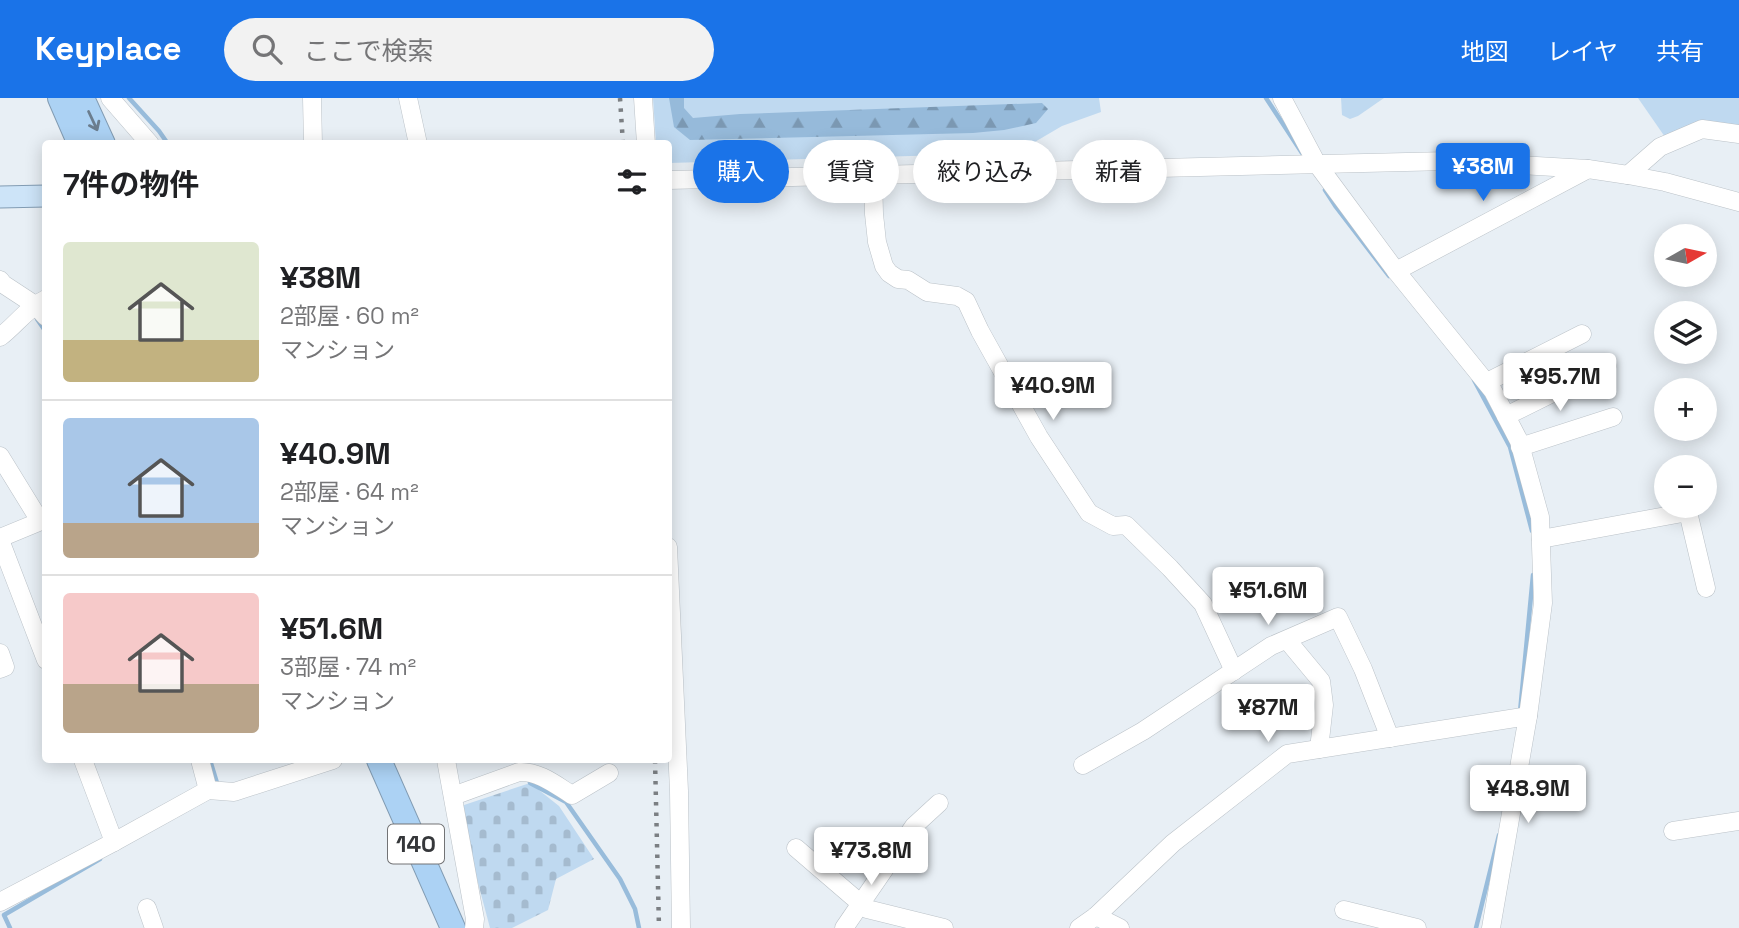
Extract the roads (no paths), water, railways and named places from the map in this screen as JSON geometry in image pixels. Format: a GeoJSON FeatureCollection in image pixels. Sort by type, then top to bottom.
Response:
{"type":"FeatureCollection","features":[{"type":"Feature","properties":{"kind":"highway"},"geometry":{"type":"LineString","coordinates":[[60,98],[78,140]]}},
{"type":"Feature","properties":{"kind":"highway"},"geometry":{"type":"LineString","coordinates":[[82,98],[101,140]]}},
{"type":"Feature","properties":{"kind":"highway","name":"140"},"geometry":{"type":"LineString","coordinates":[[363,763],[435,928]]}},
{"type":"Feature","properties":{"kind":"highway","name":"140"},"geometry":{"type":"LineString","coordinates":[[380,763],[453,928]]}},
{"type":"Feature","properties":{"kind":"main road"},"geometry":{"type":"LineString","coordinates":[[0,197],[42,196]]}},
{"type":"Feature","properties":{"kind":"street"},"geometry":{"type":"LineString","coordinates":[[110,98],[147,140]]}},
{"type":"Feature","properties":{"kind":"street"},"geometry":{"type":"LineString","coordinates":[[312,98],[313,140]]}},
{"type":"Feature","properties":{"kind":"street"},"geometry":{"type":"LineString","coordinates":[[408,98],[417,140]]}},
{"type":"Feature","properties":{"kind":"street"},"geometry":{"type":"LineString","coordinates":[[643,98],[646,140]]}},
{"type":"Feature","properties":{"kind":"street"},"geometry":{"type":"LineString","coordinates":[[1282,98],[1318,164],[1396,271],[1493,391],[1520,447],[1541,517],[1544,603],[1521,717],[1491,928]]}},
{"type":"Feature","properties":{"kind":"street"},"geometry":{"type":"LineString","coordinates":[[1628,175],[1660,147],[1702,129],[1739,134]]}},
{"type":"Feature","properties":{"kind":"street"},"geometry":{"type":"LineString","coordinates":[[899,174],[1448,161],[1588,169],[1665,182],[1739,202]]}},
{"type":"Feature","properties":{"kind":"street"},"geometry":{"type":"LineString","coordinates":[[1396,271],[1588,169]]}},
{"type":"Feature","properties":{"kind":"street"},"geometry":{"type":"LineString","coordinates":[[672,180],[803,177]]}},
{"type":"Feature","properties":{"kind":"street"},"geometry":{"type":"LineString","coordinates":[[875,203],[877,242],[884,266],[889,273],[898,279],[908,280],[927,292],[957,296],[966,302],[1039,436],[1089,513],[1113,526],[1126,525],[1170,568],[1203,604],[1234,671]]}},
{"type":"Feature","properties":{"kind":"street"},"geometry":{"type":"LineString","coordinates":[[0,280],[37,309]]}},
{"type":"Feature","properties":{"kind":"street"},"geometry":{"type":"LineString","coordinates":[[0,320],[37,309]]}},
{"type":"Feature","properties":{"kind":"street"},"geometry":{"type":"LineString","coordinates":[[0,337],[37,309]]}},
{"type":"Feature","properties":{"kind":"street"},"geometry":{"type":"LineString","coordinates":[[1487,382],[1583,334]]}},
{"type":"Feature","properties":{"kind":"street"},"geometry":{"type":"LineString","coordinates":[[1506,416],[1608,366]]}},
{"type":"Feature","properties":{"kind":"street"},"geometry":{"type":"LineString","coordinates":[[1520,447],[1613,416]]}},
{"type":"Feature","properties":{"kind":"street"},"geometry":{"type":"LineString","coordinates":[[0,457],[42,519]]}},
{"type":"Feature","properties":{"kind":"street"},"geometry":{"type":"LineString","coordinates":[[1541,539],[1688,512],[1706,588]]}},
{"type":"Feature","properties":{"kind":"street"},"geometry":{"type":"LineString","coordinates":[[42,520],[0,539],[42,649]]}},
{"type":"Feature","properties":{"kind":"street"},"geometry":{"type":"LineString","coordinates":[[1083,765],[1143,732],[1271,646],[1338,617],[1363,669],[1390,738]]}},
{"type":"Feature","properties":{"kind":"street"},"geometry":{"type":"LineString","coordinates":[[672,636],[679,791],[681,928]]}},
{"type":"Feature","properties":{"kind":"street"},"geometry":{"type":"LineString","coordinates":[[1287,640],[1321,681],[1324,705],[1319,749]]}},
{"type":"Feature","properties":{"kind":"street"},"geometry":{"type":"LineString","coordinates":[[0,653],[5,667],[0,668]]}},
{"type":"Feature","properties":{"kind":"street"},"geometry":{"type":"LineString","coordinates":[[1079,928],[1096,916],[1173,843],[1287,754],[1521,717]]}},
{"type":"Feature","properties":{"kind":"street"},"geometry":{"type":"LineString","coordinates":[[84,763],[114,842]]}},
{"type":"Feature","properties":{"kind":"street"},"geometry":{"type":"LineString","coordinates":[[201,763],[208,790]]}},
{"type":"Feature","properties":{"kind":"street"},"geometry":{"type":"LineString","coordinates":[[447,763],[475,919],[474,928]]}},
{"type":"Feature","properties":{"kind":"street"},"geometry":{"type":"LineString","coordinates":[[0,902],[208,790],[233,792],[299,765]]}},
{"type":"Feature","properties":{"kind":"street"},"geometry":{"type":"LineString","coordinates":[[453,796],[519,772],[541,776],[572,795],[609,773]]}},
{"type":"Feature","properties":{"kind":"street"},"geometry":{"type":"LineString","coordinates":[[844,928],[914,827],[939,803]]}},
{"type":"Feature","properties":{"kind":"street"},"geometry":{"type":"LineString","coordinates":[[1673,831],[1739,821]]}},
{"type":"Feature","properties":{"kind":"street"},"geometry":{"type":"LineString","coordinates":[[796,848],[867,909],[944,928]]}},
{"type":"Feature","properties":{"kind":"street"},"geometry":{"type":"LineString","coordinates":[[147,908],[155,928]]}},
{"type":"Feature","properties":{"kind":"street"},"geometry":{"type":"LineString","coordinates":[[1344,910],[1417,928]]}},
{"type":"Feature","properties":{"kind":"street"},"geometry":{"type":"LineString","coordinates":[[1096,916],[1120,928]]}},
{"type":"Feature","properties":{"kind":"waterway"},"geometry":{"type":"LineString","coordinates":[[129,98],[165,140]]}},
{"type":"Feature","properties":{"kind":"waterway"},"geometry":{"type":"LineString","coordinates":[[1266,98],[1302,153]]}},
{"type":"Feature","properties":{"kind":"waterway"},"geometry":{"type":"LineString","coordinates":[[1325,190],[1389,276]]}},
{"type":"Feature","properties":{"kind":"waterway"},"geometry":{"type":"LineString","coordinates":[[37,319],[42,326]]}},
{"type":"Feature","properties":{"kind":"waterway"},"geometry":{"type":"LineString","coordinates":[[1474,380],[1510,447],[1532,531]]}},
{"type":"Feature","properties":{"kind":"waterway"},"geometry":{"type":"LineString","coordinates":[[1520,712],[1533,575]]}},
{"type":"Feature","properties":{"kind":"waterway"},"geometry":{"type":"LineString","coordinates":[[211,763],[217,783],[215,785]]}},
{"type":"Feature","properties":{"kind":"waterway"},"geometry":{"type":"LineString","coordinates":[[529,776],[530,783],[566,802],[620,879],[635,909],[639,928]]}},
{"type":"Feature","properties":{"kind":"waterway"},"geometry":{"type":"LineString","coordinates":[[1476,928],[1499,835]]}},
{"type":"Feature","properties":{"kind":"waterway"},"geometry":{"type":"LineString","coordinates":[[10,928],[4,915],[100,859]]}},
{"type":"Feature","properties":{"kind":"railway"},"geometry":{"type":"LineString","coordinates":[[620,98],[623,140]]}},
{"type":"Feature","properties":{"kind":"railway"},"geometry":{"type":"LineString","coordinates":[[655,763],[659,928]]}}]}
